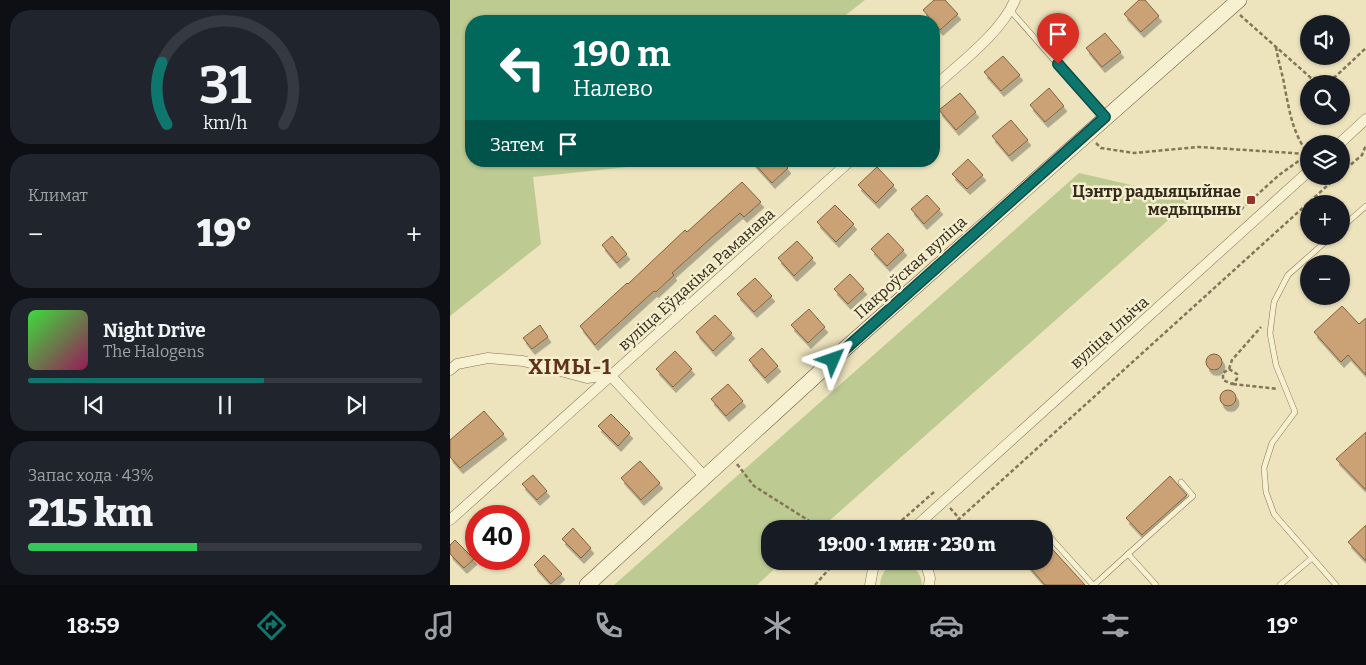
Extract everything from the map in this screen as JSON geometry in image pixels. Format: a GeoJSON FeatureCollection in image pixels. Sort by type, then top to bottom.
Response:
{"type":"FeatureCollection","features":[{"type":"Feature","properties":{"kind":"street"},"geometry":{"type":"LineString","coordinates":[[940,82],[980,46],[1010,10],[1015,0]]}},
{"type":"Feature","properties":{"kind":"street","name":"Пакроўская вуліца"},"geometry":{"type":"LineString","coordinates":[[587,585],[847,347],[1235,4]]}},
{"type":"Feature","properties":{"kind":"street"},"geometry":{"type":"LineString","coordinates":[[1349,135],[1366,119]]}},
{"type":"Feature","properties":{"kind":"street","name":"вуліца Еўдакіма Раманава"},"geometry":{"type":"LineString","coordinates":[[450,520],[843,167]]}},
{"type":"Feature","properties":{"kind":"street","name":"вуліца Ільіча"},"geometry":{"type":"LineString","coordinates":[[923,520],[1300,179]]}},
{"type":"Feature","properties":{"kind":"street"},"geometry":{"type":"LineString","coordinates":[[450,370],[458,364],[488,358],[523,361],[587,378],[610,375],[705,477]]}},
{"type":"Feature","properties":{"kind":"street"},"geometry":{"type":"LineString","coordinates":[[927,520],[928,515]]}},
{"type":"Feature","properties":{"kind":"street"},"geometry":{"type":"LineString","coordinates":[[870,585],[873,570]]}},
{"type":"Feature","properties":{"kind":"street"},"geometry":{"type":"LineString","coordinates":[[928,570],[930,585]]}},
{"type":"Feature","properties":{"kind":"lane"},"geometry":{"type":"LineString","coordinates":[[1010,10],[1105,117]]}},
{"type":"Feature","properties":{"kind":"lane"},"geometry":{"type":"LineString","coordinates":[[1350,220],[1366,206]]}},
{"type":"Feature","properties":{"kind":"lane"},"geometry":{"type":"LineString","coordinates":[[1322,245],[1288,275],[1274,302],[1270,332],[1276,365],[1295,412],[1272,443],[1264,468],[1266,492],[1274,514],[1336,585]]}},
{"type":"Feature","properties":{"kind":"lane"},"geometry":{"type":"LineString","coordinates":[[1053,540],[1093,585],[1194,496],[1181,482]]}},
{"type":"Feature","properties":{"kind":"lane"},"geometry":{"type":"LineString","coordinates":[[1128,554],[1156,585]]}},
{"type":"Feature","properties":{"kind":"lane"},"geometry":{"type":"LineString","coordinates":[[1280,585],[1312,558]]}},
{"type":"Feature","properties":{"kind":"path"},"geometry":{"type":"LineString","coordinates":[[1235,4],[1311,78],[1335,77],[1366,48]]}},
{"type":"Feature","properties":{"kind":"path"},"geometry":{"type":"LineString","coordinates":[[1276,46],[1288,114],[1296,137],[1300,143]]}},
{"type":"Feature","properties":{"kind":"path"},"geometry":{"type":"LineString","coordinates":[[1087,133],[1101,148],[1134,153],[1198,147],[1300,153]]}},
{"type":"Feature","properties":{"kind":"path"},"geometry":{"type":"LineString","coordinates":[[1350,165],[1362,155],[1366,145]]}},
{"type":"Feature","properties":{"kind":"path"},"geometry":{"type":"LineString","coordinates":[[1236,214],[1278,175],[1300,160]]}},
{"type":"Feature","properties":{"kind":"path"},"geometry":{"type":"LineString","coordinates":[[950,508],[959,518],[1329,185]]}},
{"type":"Feature","properties":{"kind":"path"},"geometry":{"type":"LineString","coordinates":[[1272,314],[1232,360],[1229,369],[1225,371],[1222,378],[1227,384],[1255,388],[1286,389]]}},
{"type":"Feature","properties":{"kind":"path"},"geometry":{"type":"LineString","coordinates":[[1229,369],[1234,370],[1238,377],[1232,384]]}},
{"type":"Feature","properties":{"kind":"path"},"geometry":{"type":"LineString","coordinates":[[730,455],[754,486],[808,520]]}},
{"type":"Feature","properties":{"kind":"path"},"geometry":{"type":"LineString","coordinates":[[902,520],[934,492]]}},
{"type":"Feature","properties":{"kind":"path"},"geometry":{"type":"LineString","coordinates":[[816,585],[828,570]]}},
{"type":"Feature","properties":{"kind":"green space"},"geometry":{"type":"Polygon","coordinates":[[[450,0],[865,0],[846,15],[465,15],[465,167],[628,167],[533,177],[541,244],[450,316],[450,0]]]}},
{"type":"Feature","properties":{"kind":"green space"},"geometry":{"type":"Polygon","coordinates":[[[1079,173],[1192,199],[830,520],[761,520],[761,570],[773,570],[757,585],[614,585],[1079,173]]]}},
{"type":"Feature","properties":{"kind":"green space"},"geometry":{"type":"Polygon","coordinates":[[[885,570],[916,570],[922,585],[880,585],[885,570]]]}},
{"type":"Feature","properties":{"kind":"building"},"geometry":{"type":"Polygon","coordinates":[[[934,0],[945,0],[958,14],[940,30],[940,15],[927,15],[923,10],[934,0]]]}},
{"type":"Feature","properties":{"kind":"building"},"geometry":{"type":"Polygon","coordinates":[[[1139,0],[1145,0],[1159,16],[1141,32],[1124,14],[1139,0]]]}},
{"type":"Feature","properties":{"kind":"building"},"geometry":{"type":"Polygon","coordinates":[[[1105,33],[1121,52],[1102,67],[1086,48],[1105,33]]]}},
{"type":"Feature","properties":{"kind":"building"},"geometry":{"type":"Polygon","coordinates":[[[1003,56],[1020,75],[1001,91],[984,72],[1003,56]]]}},
{"type":"Feature","properties":{"kind":"building"},"geometry":{"type":"Polygon","coordinates":[[[1049,88],[1064,106],[1045,122],[1030,105],[1049,88]]]}},
{"type":"Feature","properties":{"kind":"building"},"geometry":{"type":"Polygon","coordinates":[[[960,93],[976,112],[956,130],[940,109],[960,93]]]}},
{"type":"Feature","properties":{"kind":"building"},"geometry":{"type":"Polygon","coordinates":[[[1011,120],[1028,140],[1009,156],[992,136],[1011,120]]]}},
{"type":"Feature","properties":{"kind":"building"},"geometry":{"type":"Polygon","coordinates":[[[968,159],[983,175],[967,189],[952,174],[968,159]]]}},
{"type":"Feature","properties":{"kind":"building"},"geometry":{"type":"Polygon","coordinates":[[[757,167],[787,167],[788,168],[772,183],[757,167]]]}},
{"type":"Feature","properties":{"kind":"building"},"geometry":{"type":"Polygon","coordinates":[[[877,167],[894,185],[876,203],[858,185],[877,167]]]}},
{"type":"Feature","properties":{"kind":"building"},"geometry":{"type":"Polygon","coordinates":[[[742,182],[761,202],[744,217],[740,213],[672,273],[674,275],[656,292],[654,291],[595,345],[580,326],[685,230],[687,232],[742,182]]]}},
{"type":"Feature","properties":{"kind":"building"},"geometry":{"type":"Polygon","coordinates":[[[927,195],[940,209],[924,224],[911,209],[927,195]]]}},
{"type":"Feature","properties":{"kind":"building"},"geometry":{"type":"Polygon","coordinates":[[[835,205],[854,224],[836,242],[817,222],[835,205]]]}},
{"type":"Feature","properties":{"kind":"building"},"geometry":{"type":"Polygon","coordinates":[[[888,233],[904,250],[887,266],[871,249],[888,233]]]}},
{"type":"Feature","properties":{"kind":"building"},"geometry":{"type":"Polygon","coordinates":[[[612,236],[627,254],[617,263],[602,245],[612,236]]]}},
{"type":"Feature","properties":{"kind":"building"},"geometry":{"type":"Polygon","coordinates":[[[797,241],[813,258],[794,276],[778,258],[797,241]]]}},
{"type":"Feature","properties":{"kind":"building"},"geometry":{"type":"Polygon","coordinates":[[[850,274],[864,289],[848,304],[834,289],[850,274]]]}},
{"type":"Feature","properties":{"kind":"building"},"geometry":{"type":"Polygon","coordinates":[[[755,278],[772,296],[754,312],[737,294],[755,278]]]}},
{"type":"Feature","properties":{"kind":"building"},"geometry":{"type":"Polygon","coordinates":[[[1342,306],[1359,324],[1366,318],[1366,375],[1348,355],[1341,362],[1314,332],[1342,306]]]}},
{"type":"Feature","properties":{"kind":"building"},"geometry":{"type":"Polygon","coordinates":[[[809,309],[825,327],[808,343],[791,325],[809,309]]]}},
{"type":"Feature","properties":{"kind":"building"},"geometry":{"type":"Polygon","coordinates":[[[715,315],[732,333],[713,351],[696,332],[715,315]]]}},
{"type":"Feature","properties":{"kind":"building"},"geometry":{"type":"Polygon","coordinates":[[[540,325],[548,337],[532,349],[523,338],[540,325]]]}},
{"type":"Feature","properties":{"kind":"building"},"geometry":{"type":"Polygon","coordinates":[[[762,348],[778,366],[765,378],[749,360],[762,348]]]}},
{"type":"Feature","properties":{"kind":"building"},"geometry":{"type":"Polygon","coordinates":[[[675,351],[692,369],[673,387],[656,369],[675,351]]]}},
{"type":"Feature","properties":{"kind":"building"},"geometry":{"type":"Polygon","coordinates":[[[1214,354],[1220,356],[1222,362],[1220,368],[1214,370],[1208,368],[1206,362],[1208,356],[1214,354]]]}},
{"type":"Feature","properties":{"kind":"building"},"geometry":{"type":"Polygon","coordinates":[[[728,384],[743,401],[726,416],[711,399],[728,384]]]}},
{"type":"Feature","properties":{"kind":"building"},"geometry":{"type":"Polygon","coordinates":[[[1228,390],[1234,392],[1236,398],[1234,404],[1228,406],[1222,404],[1220,398],[1222,392],[1228,390]]]}},
{"type":"Feature","properties":{"kind":"building"},"geometry":{"type":"Polygon","coordinates":[[[484,411],[504,434],[460,468],[450,457],[450,440],[484,411]]]}},
{"type":"Feature","properties":{"kind":"building"},"geometry":{"type":"Polygon","coordinates":[[[611,414],[630,433],[618,446],[598,426],[611,414]]]}},
{"type":"Feature","properties":{"kind":"building"},"geometry":{"type":"Polygon","coordinates":[[[1366,432],[1366,490],[1336,459],[1366,432]]]}},
{"type":"Feature","properties":{"kind":"building"},"geometry":{"type":"Polygon","coordinates":[[[640,461],[660,483],[641,500],[621,478],[640,461]]]}},
{"type":"Feature","properties":{"kind":"building"},"geometry":{"type":"Polygon","coordinates":[[[533,475],[547,491],[537,500],[522,484],[533,475]]]}},
{"type":"Feature","properties":{"kind":"building"},"geometry":{"type":"Polygon","coordinates":[[[1170,476],[1187,495],[1142,535],[1126,518],[1170,476]]]}},
{"type":"Feature","properties":{"kind":"building"},"geometry":{"type":"Polygon","coordinates":[[[1366,525],[1366,561],[1348,542],[1366,525]]]}},
{"type":"Feature","properties":{"kind":"building"},"geometry":{"type":"Polygon","coordinates":[[[573,528],[591,548],[581,558],[562,539],[573,528]]]}},
{"type":"Feature","properties":{"kind":"building"},"geometry":{"type":"Polygon","coordinates":[[[455,540],[465,550],[464,568],[450,554],[450,545],[455,540]]]}},
{"type":"Feature","properties":{"kind":"building"},"geometry":{"type":"Polygon","coordinates":[[[1053,550],[1085,585],[1045,585],[1032,570],[1053,570],[1053,550]]]}},
{"type":"Feature","properties":{"kind":"building"},"geometry":{"type":"Polygon","coordinates":[[[544,555],[562,574],[551,584],[534,565],[544,555]]]}},
{"type":"Feature","properties":{"kind":"place","name":"Цэнтр радыяцыйнае медыцыны"},"geometry":{"type":"Point","coordinates":[1251,200]}},
{"type":"Feature","properties":{"kind":"district","name":"ХІМЫ-1"},"geometry":{"type":"Point","coordinates":[570,367]}},
{"type":"Feature","properties":{"kind":"route"},"geometry":{"type":"LineString","coordinates":[[833,360],[1105,117],[1058,64]]}}]}
